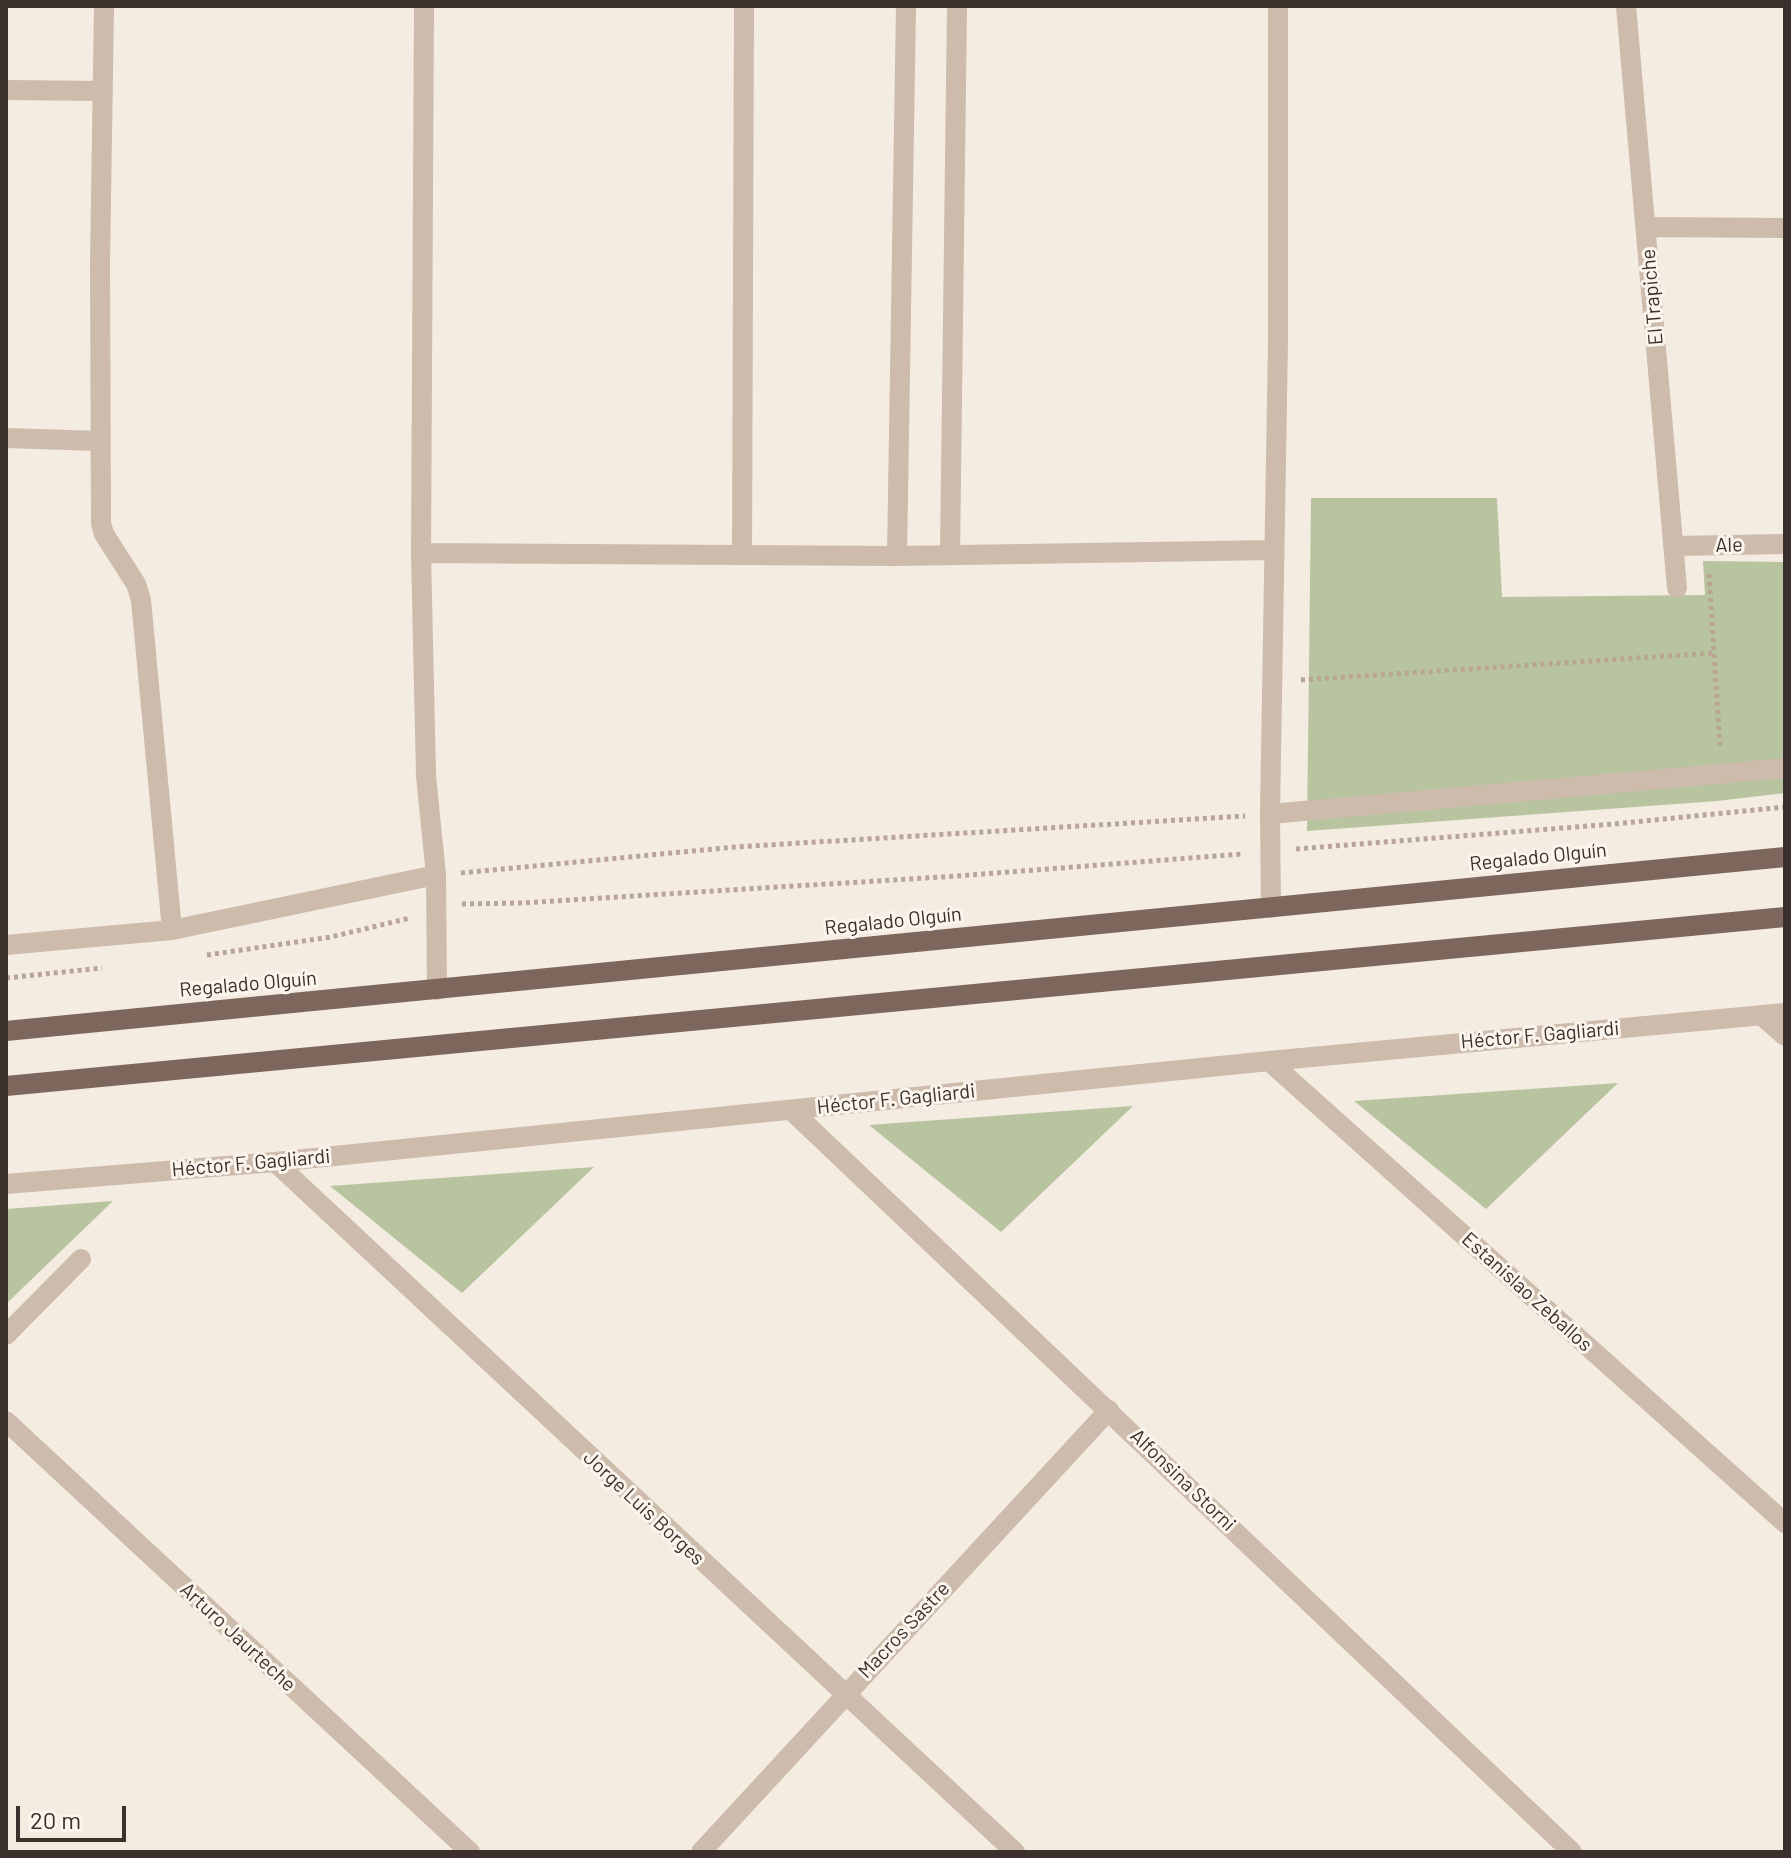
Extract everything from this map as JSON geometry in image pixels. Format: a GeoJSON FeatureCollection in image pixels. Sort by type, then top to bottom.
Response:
{"type":"FeatureCollection","features":[{"type":"Feature","properties":{"kind":"main road","name":"Regalado Olguín"},"geometry":{"type":"LineString","coordinates":[[6,1031],[1785,857]]}},
{"type":"Feature","properties":{"kind":"main road"},"geometry":{"type":"LineString","coordinates":[[6,1086],[1785,917]]}},
{"type":"Feature","properties":{"kind":"street"},"geometry":{"type":"LineString","coordinates":[[104,6],[99,441],[101,523],[104,534],[136,584],[141,600],[172,930]]}},
{"type":"Feature","properties":{"kind":"street"},"geometry":{"type":"LineString","coordinates":[[424,6],[421,553],[426,776],[436,875],[437,990]]}},
{"type":"Feature","properties":{"kind":"street"},"geometry":{"type":"LineString","coordinates":[[742,555],[744,6]]}},
{"type":"Feature","properties":{"kind":"street"},"geometry":{"type":"LineString","coordinates":[[897,556],[906,6]]}},
{"type":"Feature","properties":{"kind":"street"},"geometry":{"type":"LineString","coordinates":[[950,555],[957,6]]}},
{"type":"Feature","properties":{"kind":"street"},"geometry":{"type":"LineString","coordinates":[[1271,908],[1278,340],[1278,6]]}},
{"type":"Feature","properties":{"kind":"street","name":"El Trapiche"},"geometry":{"type":"LineString","coordinates":[[1626,6],[1677,588]]}},
{"type":"Feature","properties":{"kind":"street"},"geometry":{"type":"LineString","coordinates":[[6,90],[103,91]]}},
{"type":"Feature","properties":{"kind":"street"},"geometry":{"type":"LineString","coordinates":[[1647,227],[1785,228]]}},
{"type":"Feature","properties":{"kind":"street"},"geometry":{"type":"LineString","coordinates":[[6,438],[99,441]]}},
{"type":"Feature","properties":{"kind":"street","name":"Ale"},"geometry":{"type":"LineString","coordinates":[[1673,546],[1785,544]]}},
{"type":"Feature","properties":{"kind":"street"},"geometry":{"type":"LineString","coordinates":[[421,553],[897,556],[1274,550]]}},
{"type":"Feature","properties":{"kind":"street"},"geometry":{"type":"LineString","coordinates":[[1270,814],[1785,768]]}},
{"type":"Feature","properties":{"kind":"street"},"geometry":{"type":"LineString","coordinates":[[6,945],[172,930],[436,875]]}},
{"type":"Feature","properties":{"kind":"street","name":"Héctor F. Gagliardi"},"geometry":{"type":"LineString","coordinates":[[6,1184],[275,1162],[1269,1061],[1785,1013]]}},
{"type":"Feature","properties":{"kind":"street"},"geometry":{"type":"LineString","coordinates":[[1761,1015],[1785,1036]]}},
{"type":"Feature","properties":{"kind":"street","name":"Estanislao Zeballos"},"geometry":{"type":"LineString","coordinates":[[1269,1061],[1785,1523]]}},
{"type":"Feature","properties":{"kind":"street","name":"Alfonsina Storni"},"geometry":{"type":"LineString","coordinates":[[791,1110],[1572,1852]]}},
{"type":"Feature","properties":{"kind":"street","name":"Jorge Luis Borges"},"geometry":{"type":"LineString","coordinates":[[275,1162],[1015,1852]]}},
{"type":"Feature","properties":{"kind":"street"},"geometry":{"type":"LineString","coordinates":[[6,1335],[81,1259]]}},
{"type":"Feature","properties":{"kind":"street","name":"Macros Sastre"},"geometry":{"type":"LineString","coordinates":[[701,1852],[1109,1410]]}},
{"type":"Feature","properties":{"kind":"street","name":"Arturo Jaurteche"},"geometry":{"type":"LineString","coordinates":[[6,1421],[470,1852]]}},
{"type":"Feature","properties":{"kind":"path"},"geometry":{"type":"LineString","coordinates":[[1707,545],[1721,773]]}},
{"type":"Feature","properties":{"kind":"path"},"geometry":{"type":"LineString","coordinates":[[1272,682],[1714,653]]}},
{"type":"Feature","properties":{"kind":"path"},"geometry":{"type":"LineString","coordinates":[[194,957],[331,937],[467,903],[536,902],[910,879],[1598,826],[1785,807]]}},
{"type":"Feature","properties":{"kind":"path"},"geometry":{"type":"LineString","coordinates":[[436,875],[735,847],[1270,814]]}},
{"type":"Feature","properties":{"kind":"path"},"geometry":{"type":"LineString","coordinates":[[6,978],[116,967]]}},
{"type":"Feature","properties":{"kind":"green space"},"geometry":{"type":"Polygon","coordinates":[[[1311,498],[1497,498],[1502,597],[1705,595],[1703,561],[1785,562],[1785,793],[1717,801],[1307,831],[1311,498]]]}},
{"type":"Feature","properties":{"kind":"green space"},"geometry":{"type":"Polygon","coordinates":[[[1618,1083],[1486,1209],[1354,1101],[1618,1083]]]}},
{"type":"Feature","properties":{"kind":"green space"},"geometry":{"type":"Polygon","coordinates":[[[1133,1106],[1001,1232],[869,1125],[1133,1106]]]}},
{"type":"Feature","properties":{"kind":"green space"},"geometry":{"type":"Polygon","coordinates":[[[594,1167],[462,1293],[330,1186],[594,1167]]]}},
{"type":"Feature","properties":{"kind":"green space"},"geometry":{"type":"Polygon","coordinates":[[[113,1201],[6,1304],[6,1209],[113,1201]]]}}]}
